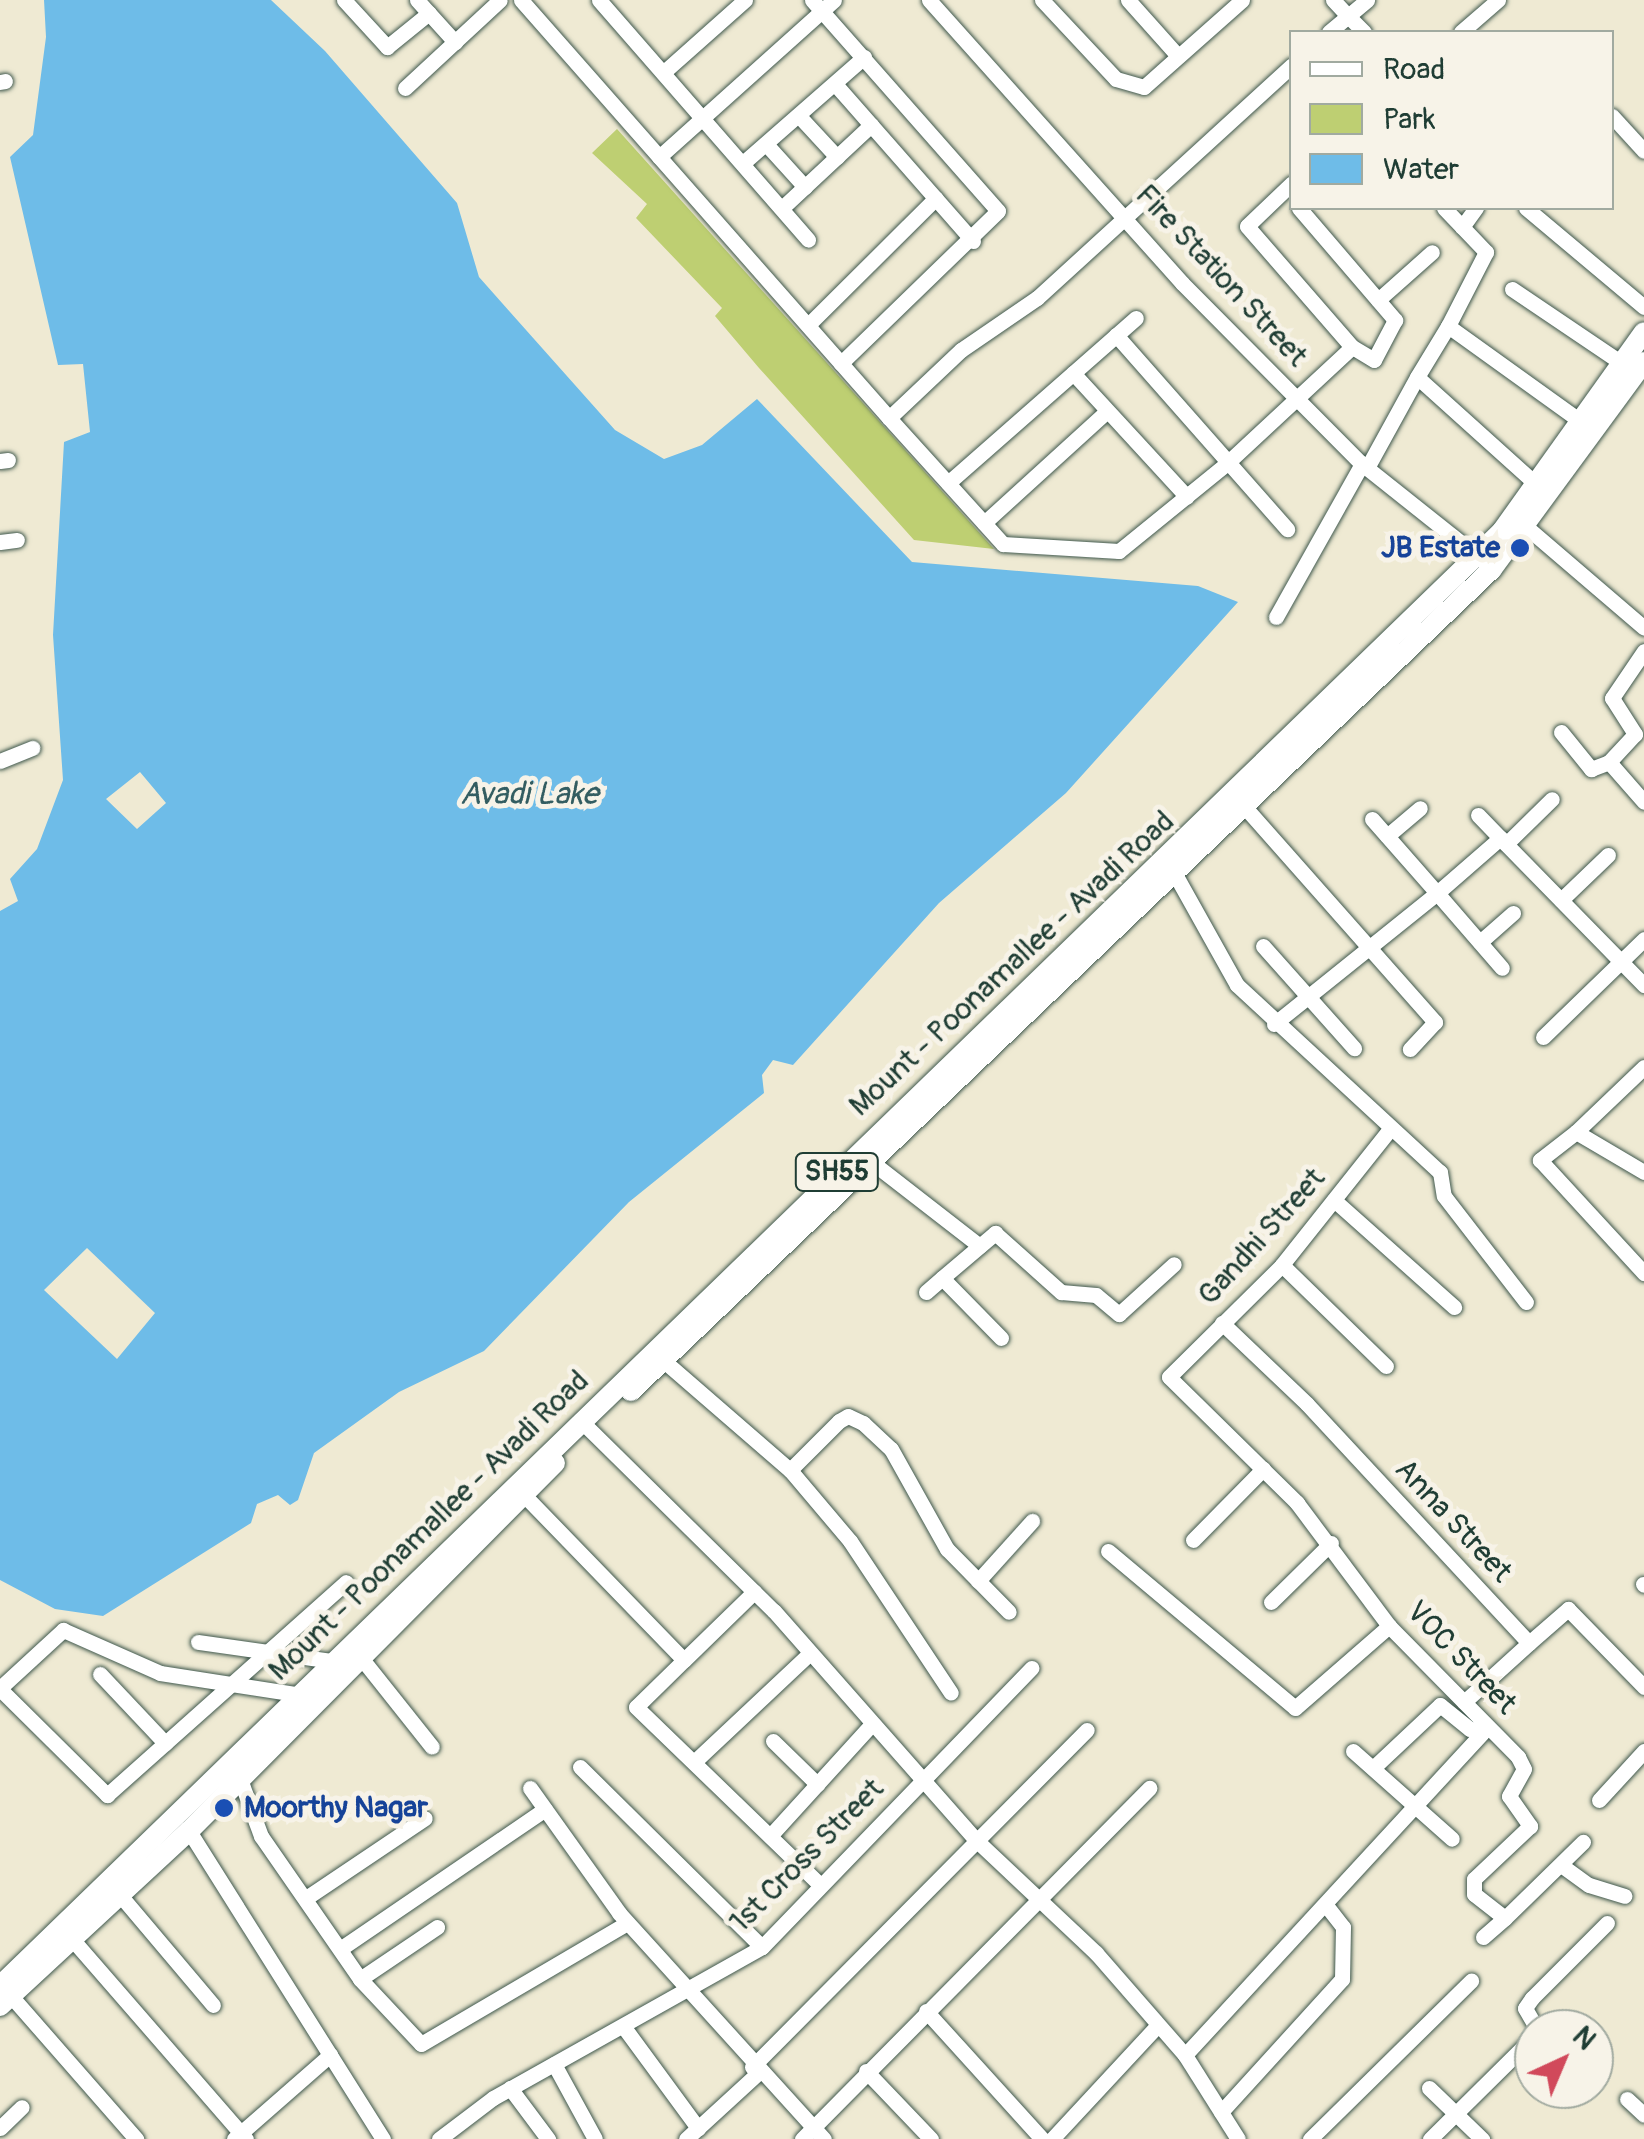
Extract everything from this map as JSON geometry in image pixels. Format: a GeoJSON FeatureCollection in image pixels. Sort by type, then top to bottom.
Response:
{"type":"FeatureCollection","features":[{"type":"Feature","properties":{"kind":"main road","name":"Mount - Poonamallee - Avadi Road"},"geometry":{"type":"LineString","coordinates":[[3,1993],[172,1825],[296,1694],[1171,866],[1243,804],[1485,562],[1521,522],[1633,363],[1644,332]]}},
{"type":"Feature","properties":{"kind":"main road","name":"Mount - Poonamallee - Avadi Road"},"geometry":{"type":"LineString","coordinates":[[1521,522],[1536,485],[1580,422],[1633,363]]}},
{"type":"Feature","properties":{"kind":"main road","name":"Mount - Poonamallee - Avadi Road"},"geometry":{"type":"LineString","coordinates":[[3,1993],[72,1940],[188,1831],[362,1660],[523,1494],[585,1424],[664,1361],[1485,562]]}},
{"type":"Feature","properties":{"kind":"street"},"geometry":{"type":"LineString","coordinates":[[344,0],[387,47],[429,13]]}},
{"type":"Feature","properties":{"kind":"street"},"geometry":{"type":"LineString","coordinates":[[417,0],[454,42]]}},
{"type":"Feature","properties":{"kind":"street"},"geometry":{"type":"LineString","coordinates":[[405,88],[500,0]]}},
{"type":"Feature","properties":{"kind":"street"},"geometry":{"type":"LineString","coordinates":[[521,0],[1003,544],[1119,551],[1225,466],[1352,348]]}},
{"type":"Feature","properties":{"kind":"street"},"geometry":{"type":"LineString","coordinates":[[599,0],[665,71],[808,240]]}},
{"type":"Feature","properties":{"kind":"street"},"geometry":{"type":"LineString","coordinates":[[665,71],[745,0]]}},
{"type":"Feature","properties":{"kind":"street","name":"Fire Station Street"},"geometry":{"type":"LineString","coordinates":[[929,0],[1125,212],[1182,283],[1364,466],[1485,562]]}},
{"type":"Feature","properties":{"kind":"street"},"geometry":{"type":"LineString","coordinates":[[1042,0],[1130,87],[1144,87],[1242,0]]}},
{"type":"Feature","properties":{"kind":"street"},"geometry":{"type":"LineString","coordinates":[[1128,0],[1178,56]]}},
{"type":"Feature","properties":{"kind":"street"},"geometry":{"type":"LineString","coordinates":[[1333,0],[1362,30]]}},
{"type":"Feature","properties":{"kind":"street"},"geometry":{"type":"LineString","coordinates":[[1331,30],[1367,0]]}},
{"type":"Feature","properties":{"kind":"street"},"geometry":{"type":"LineString","coordinates":[[1463,30],[1498,0]]}},
{"type":"Feature","properties":{"kind":"street"},"geometry":{"type":"LineString","coordinates":[[659,157],[822,4],[864,58],[994,202],[995,220],[841,363]]}},
{"type":"Feature","properties":{"kind":"street"},"geometry":{"type":"LineString","coordinates":[[744,164],[864,58]]}},
{"type":"Feature","properties":{"kind":"street"},"geometry":{"type":"LineString","coordinates":[[889,418],[961,350],[1038,298],[1125,212],[1289,69]]}},
{"type":"Feature","properties":{"kind":"street"},"geometry":{"type":"LineString","coordinates":[[835,84],[973,241]]}},
{"type":"Feature","properties":{"kind":"street"},"geometry":{"type":"LineString","coordinates":[[800,116],[837,157]]}},
{"type":"Feature","properties":{"kind":"street"},"geometry":{"type":"LineString","coordinates":[[1614,118],[1644,151]]}},
{"type":"Feature","properties":{"kind":"street"},"geometry":{"type":"LineString","coordinates":[[782,208],[872,125]]}},
{"type":"Feature","properties":{"kind":"street"},"geometry":{"type":"LineString","coordinates":[[766,144],[805,187]]}},
{"type":"Feature","properties":{"kind":"street"},"geometry":{"type":"LineString","coordinates":[[1289,191],[1247,226],[1352,348],[1374,360],[1395,326],[1378,300],[1301,210]]}},
{"type":"Feature","properties":{"kind":"street"},"geometry":{"type":"LineString","coordinates":[[808,325],[936,198]]}},
{"type":"Feature","properties":{"kind":"street"},"geometry":{"type":"LineString","coordinates":[[1276,617],[1448,326],[1486,252],[1446,210]]}},
{"type":"Feature","properties":{"kind":"street"},"geometry":{"type":"LineString","coordinates":[[1462,227],[1475,210]]}},
{"type":"Feature","properties":{"kind":"street"},"geometry":{"type":"LineString","coordinates":[[1528,210],[1644,308]]}},
{"type":"Feature","properties":{"kind":"street"},"geometry":{"type":"LineString","coordinates":[[1378,300],[1432,252]]}},
{"type":"Feature","properties":{"kind":"street"},"geometry":{"type":"LineString","coordinates":[[1512,289],[1633,363]]}},
{"type":"Feature","properties":{"kind":"street"},"geometry":{"type":"LineString","coordinates":[[948,483],[1136,318]]}},
{"type":"Feature","properties":{"kind":"street"},"geometry":{"type":"LineString","coordinates":[[1448,326],[1580,422]]}},
{"type":"Feature","properties":{"kind":"street"},"geometry":{"type":"LineString","coordinates":[[1116,336],[1225,466],[1287,530]]}},
{"type":"Feature","properties":{"kind":"street"},"geometry":{"type":"LineString","coordinates":[[1073,373],[1186,496]]}},
{"type":"Feature","properties":{"kind":"street"},"geometry":{"type":"LineString","coordinates":[[1417,376],[1536,485]]}},
{"type":"Feature","properties":{"kind":"street"},"geometry":{"type":"LineString","coordinates":[[984,523],[1107,411]]}},
{"type":"Feature","properties":{"kind":"street"},"geometry":{"type":"LineString","coordinates":[[1521,522],[1644,628]]}},
{"type":"Feature","properties":{"kind":"street"},"geometry":{"type":"LineString","coordinates":[[0,542],[17,540]]}},
{"type":"Feature","properties":{"kind":"street"},"geometry":{"type":"LineString","coordinates":[[1560,732],[1590,769],[1609,762],[1635,734],[1612,698],[1644,651]]}},
{"type":"Feature","properties":{"kind":"street"},"geometry":{"type":"LineString","coordinates":[[0,761],[34,748]]}},
{"type":"Feature","properties":{"kind":"street"},"geometry":{"type":"LineString","coordinates":[[1609,762],[1644,802]]}},
{"type":"Feature","properties":{"kind":"street"},"geometry":{"type":"LineString","coordinates":[[1274,1024],[1552,800]]}},
{"type":"Feature","properties":{"kind":"street"},"geometry":{"type":"LineString","coordinates":[[1243,804],[1373,946],[1435,1022],[1410,1049]]}},
{"type":"Feature","properties":{"kind":"street"},"geometry":{"type":"LineString","coordinates":[[1387,836],[1420,808]]}},
{"type":"Feature","properties":{"kind":"street"},"geometry":{"type":"LineString","coordinates":[[1478,815],[1644,985]]}},
{"type":"Feature","properties":{"kind":"street"},"geometry":{"type":"LineString","coordinates":[[1372,820],[1502,968]]}},
{"type":"Feature","properties":{"kind":"street"},"geometry":{"type":"LineString","coordinates":[[1561,900],[1608,855]]}},
{"type":"Feature","properties":{"kind":"street"},"geometry":{"type":"LineString","coordinates":[[1171,866],[1237,985],[1274,1024],[1440,1172],[1444,1196],[1526,1302]]}},
{"type":"Feature","properties":{"kind":"street"},"geometry":{"type":"LineString","coordinates":[[1480,942],[1513,913]]}},
{"type":"Feature","properties":{"kind":"street"},"geometry":{"type":"LineString","coordinates":[[1543,1037],[1644,938]]}},
{"type":"Feature","properties":{"kind":"street"},"geometry":{"type":"LineString","coordinates":[[1263,946],[1354,1048]]}},
{"type":"Feature","properties":{"kind":"street"},"geometry":{"type":"LineString","coordinates":[[1644,1068],[1540,1160],[1644,1274]]}},
{"type":"Feature","properties":{"kind":"street","name":"Gandhi Street"},"geometry":{"type":"LineString","coordinates":[[1169,1377],[1282,1265],[1390,1129]]}},
{"type":"Feature","properties":{"kind":"street"},"geometry":{"type":"LineString","coordinates":[[1576,1132],[1644,1172]]}},
{"type":"Feature","properties":{"kind":"street"},"geometry":{"type":"LineString","coordinates":[[869,1160],[980,1246]]}},
{"type":"Feature","properties":{"kind":"street"},"geometry":{"type":"LineString","coordinates":[[1334,1200],[1454,1308]]}},
{"type":"Feature","properties":{"kind":"street"},"geometry":{"type":"LineString","coordinates":[[926,1292],[1001,1233],[1061,1292],[1096,1295],[1119,1314],[1174,1264]]}},
{"type":"Feature","properties":{"kind":"street"},"geometry":{"type":"LineString","coordinates":[[1282,1265],[1386,1366]]}},
{"type":"Feature","properties":{"kind":"street"},"geometry":{"type":"LineString","coordinates":[[942,1278],[1001,1338]]}},
{"type":"Feature","properties":{"kind":"street","name":"Anna Street"},"geometry":{"type":"LineString","coordinates":[[1222,1324],[1307,1404],[1530,1643]]}},
{"type":"Feature","properties":{"kind":"street"},"geometry":{"type":"LineString","coordinates":[[664,1361],[790,1470],[850,1541],[951,1694]]}},
{"type":"Feature","properties":{"kind":"street","name":"VOC Street"},"geometry":{"type":"LineString","coordinates":[[1169,1377],[1331,1543],[1389,1626],[1524,1769],[1509,1796],[1530,1826],[1470,1886],[1505,1918]]}},
{"type":"Feature","properties":{"kind":"street"},"geometry":{"type":"LineString","coordinates":[[790,1470],[839,1421],[848,1416],[863,1423],[891,1449],[947,1549],[1009,1612]]}},
{"type":"Feature","properties":{"kind":"street"},"geometry":{"type":"LineString","coordinates":[[585,1424],[754,1592],[976,1840],[1096,1953],[1185,2055],[1238,2139]]}},
{"type":"Feature","properties":{"kind":"street"},"geometry":{"type":"LineString","coordinates":[[1193,1540],[1263,1470]]}},
{"type":"Feature","properties":{"kind":"street"},"geometry":{"type":"LineString","coordinates":[[523,1494],[684,1660]]}},
{"type":"Feature","properties":{"kind":"street"},"geometry":{"type":"LineString","coordinates":[[978,1582],[1032,1522]]}},
{"type":"Feature","properties":{"kind":"street"},"geometry":{"type":"LineString","coordinates":[[1270,1602],[1331,1543]]}},
{"type":"Feature","properties":{"kind":"street"},"geometry":{"type":"LineString","coordinates":[[1108,1550],[1295,1708],[1389,1626]]}},
{"type":"Feature","properties":{"kind":"street"},"geometry":{"type":"LineString","coordinates":[[296,1694],[229,1686],[160,1673],[63,1630],[0,1689],[106,1796],[229,1686],[268,1652],[346,1582]]}},
{"type":"Feature","properties":{"kind":"street"},"geometry":{"type":"LineString","coordinates":[[754,1592],[636,1707],[817,1882]]}},
{"type":"Feature","properties":{"kind":"street"},"geometry":{"type":"LineString","coordinates":[[1464,1702],[1568,1609],[1644,1687]]}},
{"type":"Feature","properties":{"kind":"street"},"geometry":{"type":"LineString","coordinates":[[198,1642],[331,1661]]}},
{"type":"Feature","properties":{"kind":"street"},"geometry":{"type":"LineString","coordinates":[[694,1762],[810,1653]]}},
{"type":"Feature","properties":{"kind":"street"},"geometry":{"type":"LineString","coordinates":[[362,1660],[432,1747]]}},
{"type":"Feature","properties":{"kind":"street","name":"1st Cross Street"},"geometry":{"type":"LineString","coordinates":[[439,2139],[510,2088],[762,1947],[817,1882],[922,1782],[1031,1668]]}},
{"type":"Feature","properties":{"kind":"street"},"geometry":{"type":"LineString","coordinates":[[100,1674],[165,1743]]}},
{"type":"Feature","properties":{"kind":"street"},"geometry":{"type":"LineString","coordinates":[[1185,2055],[1486,1730],[1440,1704],[1373,1768]]}},
{"type":"Feature","properties":{"kind":"street"},"geometry":{"type":"LineString","coordinates":[[770,1836],[872,1724]]}},
{"type":"Feature","properties":{"kind":"street"},"geometry":{"type":"LineString","coordinates":[[624,2026],[692,2133],[1088,1730]]}},
{"type":"Feature","properties":{"kind":"street"},"geometry":{"type":"LineString","coordinates":[[773,1741],[817,1784]]}},
{"type":"Feature","properties":{"kind":"street"},"geometry":{"type":"LineString","coordinates":[[1599,1800],[1644,1750]]}},
{"type":"Feature","properties":{"kind":"street"},"geometry":{"type":"LineString","coordinates":[[1353,1751],[1452,1839]]}},
{"type":"Feature","properties":{"kind":"street"},"geometry":{"type":"LineString","coordinates":[[580,1767],[762,1947]]}},
{"type":"Feature","properties":{"kind":"street"},"geometry":{"type":"LineString","coordinates":[[240,1779],[261,1836],[360,1979],[421,2044],[627,1922]]}},
{"type":"Feature","properties":{"kind":"street"},"geometry":{"type":"LineString","coordinates":[[530,1788],[584,1873],[813,2135],[866,2072],[1149,1788]]}},
{"type":"Feature","properties":{"kind":"street"},"geometry":{"type":"LineString","coordinates":[[340,1950],[545,1809]]}},
{"type":"Feature","properties":{"kind":"street"},"geometry":{"type":"LineString","coordinates":[[306,1898],[425,1818]]}},
{"type":"Feature","properties":{"kind":"street"},"geometry":{"type":"LineString","coordinates":[[188,1831],[383,2139]]}},
{"type":"Feature","properties":{"kind":"street"},"geometry":{"type":"LineString","coordinates":[[1483,1937],[1583,1842]]}},
{"type":"Feature","properties":{"kind":"street"},"geometry":{"type":"LineString","coordinates":[[1561,1865],[1589,1885],[1624,1896]]}},
{"type":"Feature","properties":{"kind":"street"},"geometry":{"type":"LineString","coordinates":[[120,1894],[213,2005]]}},
{"type":"Feature","properties":{"kind":"street"},"geometry":{"type":"LineString","coordinates":[[1221,2112],[1342,1980],[1343,1927],[1325,1904]]}},
{"type":"Feature","properties":{"kind":"street"},"geometry":{"type":"LineString","coordinates":[[1526,2009],[1607,1923]]}},
{"type":"Feature","properties":{"kind":"street"},"geometry":{"type":"LineString","coordinates":[[360,1979],[437,1928]]}},
{"type":"Feature","properties":{"kind":"street"},"geometry":{"type":"LineString","coordinates":[[72,1940],[240,2137],[330,2056]]}},
{"type":"Feature","properties":{"kind":"street"},"geometry":{"type":"LineString","coordinates":[[1310,2139],[1471,1981]]}},
{"type":"Feature","properties":{"kind":"street"},"geometry":{"type":"LineString","coordinates":[[3,1993],[136,2139]]}},
{"type":"Feature","properties":{"kind":"street"},"geometry":{"type":"LineString","coordinates":[[926,2011],[1042,2139]]}},
{"type":"Feature","properties":{"kind":"street"},"geometry":{"type":"LineString","coordinates":[[1052,2139],[1157,2026]]}},
{"type":"Feature","properties":{"kind":"street"},"geometry":{"type":"LineString","coordinates":[[1430,2139],[1514,2056]]}},
{"type":"Feature","properties":{"kind":"street"},"geometry":{"type":"LineString","coordinates":[[554,2064],[596,2139]]}},
{"type":"Feature","properties":{"kind":"street"},"geometry":{"type":"LineString","coordinates":[[866,2072],[931,2139]]}},
{"type":"Feature","properties":{"kind":"street"},"geometry":{"type":"LineString","coordinates":[[510,2088],[548,2139]]}},
{"type":"Feature","properties":{"kind":"street"},"geometry":{"type":"LineString","coordinates":[[1428,2088],[1482,2139]]}},
{"type":"Feature","properties":{"kind":"street"},"geometry":{"type":"LineString","coordinates":[[1626,2099],[1644,2115]]}},
{"type":"Feature","properties":{"kind":"street"},"geometry":{"type":"LineString","coordinates":[[0,2128],[22,2107]]}},
{"type":"Feature","properties":{"kind":"green space"},"geometry":{"type":"Polygon","coordinates":[[[617,129],[994,549],[914,540],[759,368],[715,316],[722,308],[636,218],[647,204],[592,153],[617,129]]]}},
{"type":"Feature","properties":{"kind":"water","name":"Avadi Lake"},"geometry":{"type":"Polygon","coordinates":[[[44,0],[271,0],[325,51],[457,203],[479,277],[615,430],[664,459],[702,445],[757,399],[912,562],[1198,586],[1238,602],[1066,793],[939,903],[793,1065],[773,1060],[762,1075],[764,1093],[629,1202],[484,1351],[399,1392],[314,1453],[298,1500],[290,1505],[278,1495],[257,1504],[251,1523],[103,1616],[55,1609],[0,1580],[0,911],[18,901],[10,879],[37,849],[63,780],[53,635],[64,442],[90,432],[83,364],[58,365],[10,157],[33,135],[46,37],[44,0]],[[140,772],[106,799],[137,829],[166,803],[140,772]],[[87,1248],[44,1290],[117,1359],[155,1313],[87,1248]]]}},
{"type":"Feature","properties":{"kind":"place","name":"JB Estate"},"geometry":{"type":"Point","coordinates":[1520,548]}},
{"type":"Feature","properties":{"kind":"place","name":"Moorthy Nagar"},"geometry":{"type":"Point","coordinates":[224,1808]}}]}
